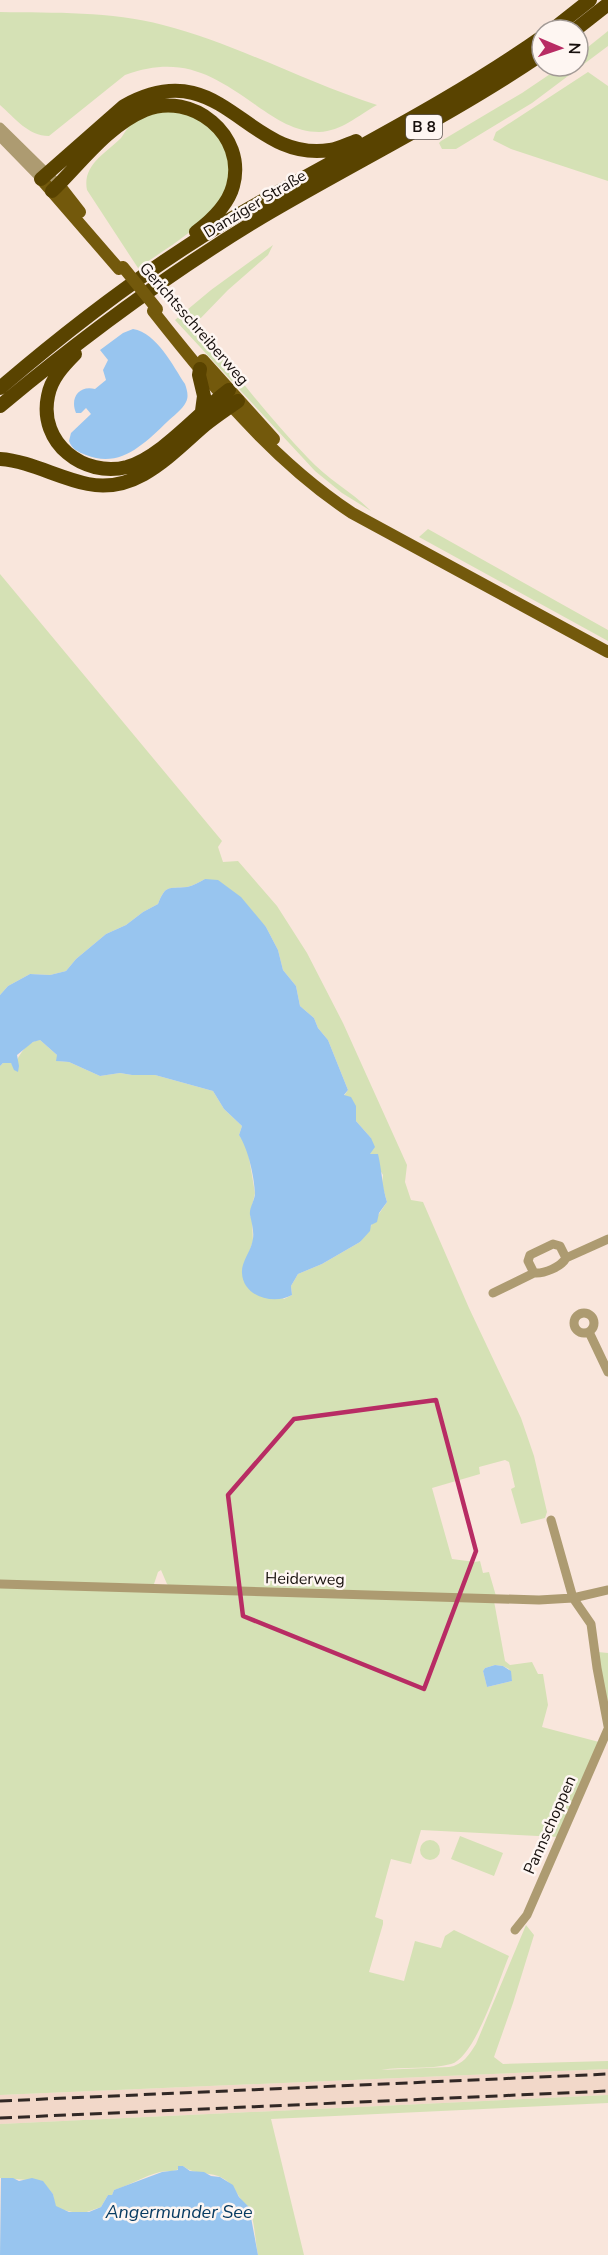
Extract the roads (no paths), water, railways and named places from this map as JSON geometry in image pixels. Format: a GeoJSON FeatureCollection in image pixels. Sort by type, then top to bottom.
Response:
{"type":"FeatureCollection","features":[{"type":"Feature","properties":{"kind":"highway"},"geometry":{"type":"LineString","coordinates":[[567,18],[590,0]]}},
{"type":"Feature","properties":{"kind":"highway"},"geometry":{"type":"LineString","coordinates":[[590,18],[608,4]]}},
{"type":"Feature","properties":{"kind":"highway","name":"Danziger Straße"},"geometry":{"type":"LineString","coordinates":[[0,388],[89,316],[191,243],[488,74],[530,45]]}},
{"type":"Feature","properties":{"kind":"highway","name":"Danziger Straße"},"geometry":{"type":"LineString","coordinates":[[0,406],[83,338],[225,240],[484,92],[530,62]]}},
{"type":"Feature","properties":{"kind":"highway"},"geometry":{"type":"LineString","coordinates":[[44,176],[124,106],[157,92],[177,89],[196,93],[229,110],[261,132],[295,147],[330,150],[366,136],[375,138]]}},
{"type":"Feature","properties":{"kind":"highway"},"geometry":{"type":"LineString","coordinates":[[55,188],[120,124],[134,115],[160,106],[172,105],[192,109],[212,121],[226,137],[233,157],[235,177],[230,195],[224,205],[205,226],[195,233],[191,243]]}},
{"type":"Feature","properties":{"kind":"highway"},"geometry":{"type":"LineString","coordinates":[[83,338],[81,349],[56,375],[48,396],[47,406],[50,425],[56,440],[63,450],[88,466],[107,470],[135,464],[165,445],[202,411],[230,398]]}},
{"type":"Feature","properties":{"kind":"highway"},"geometry":{"type":"LineString","coordinates":[[200,369],[199,375],[204,396],[202,411]]}},
{"type":"Feature","properties":{"kind":"highway"},"geometry":{"type":"LineString","coordinates":[[0,459],[15,461],[90,485],[123,484],[144,475],[162,462],[230,398]]}},
{"type":"Feature","properties":{"kind":"main road","name":"Gerichtsschreiberweg"},"geometry":{"type":"LineString","coordinates":[[44,176],[283,460],[315,487],[352,513],[378,525],[608,652]]}},
{"type":"Feature","properties":{"kind":"main road","name":"Gerichtsschreiberweg"},"geometry":{"type":"LineString","coordinates":[[155,310],[200,369],[230,398]]}},
{"type":"Feature","properties":{"kind":"street","name":"Gerichtsschreiberweg"},"geometry":{"type":"LineString","coordinates":[[0,127],[44,176]]}},
{"type":"Feature","properties":{"kind":"street","name":"Gerichtsschreiberweg"},"geometry":{"type":"LineString","coordinates":[[0,137],[44,176]]}},
{"type":"Feature","properties":{"kind":"street"},"geometry":{"type":"LineString","coordinates":[[493,1293],[534,1273],[540,1273],[563,1263],[566,1258],[608,1239]]}},
{"type":"Feature","properties":{"kind":"street"},"geometry":{"type":"LineString","coordinates":[[534,1273],[528,1261],[530,1255],[538,1251],[553,1244],[560,1246],[566,1258]]}},
{"type":"Feature","properties":{"kind":"street"},"geometry":{"type":"LineString","coordinates":[[589,1332],[608,1372]]}},
{"type":"Feature","properties":{"kind":"street","name":"Pannschoppen"},"geometry":{"type":"LineString","coordinates":[[515,1930],[527,1915],[608,1728],[591,1624],[573,1598],[551,1520]]}},
{"type":"Feature","properties":{"kind":"street","name":"Heiderweg"},"geometry":{"type":"LineString","coordinates":[[0,1584],[522,1600],[573,1598],[608,1590]]}},
{"type":"Feature","properties":{"kind":"water"},"geometry":{"type":"Polygon","coordinates":[[[133,329],[150,337],[164,351],[185,384],[187,400],[177,413],[131,452],[121,457],[98,459],[76,450],[69,441],[71,433],[91,414],[86,408],[81,413],[76,413],[75,398],[80,391],[95,389],[106,380],[103,370],[108,360],[100,350],[123,333],[133,329]]]}},
{"type":"Feature","properties":{"kind":"water"},"geometry":{"type":"Polygon","coordinates":[[[205,879],[218,880],[241,897],[266,927],[278,950],[283,970],[296,986],[300,1006],[314,1018],[318,1028],[328,1040],[348,1090],[344,1095],[351,1097],[356,1106],[356,1121],[371,1138],[375,1147],[370,1154],[378,1154],[387,1202],[379,1213],[377,1222],[371,1225],[370,1231],[360,1242],[322,1264],[298,1274],[291,1286],[292,1295],[285,1298],[261,1297],[248,1288],[244,1281],[243,1265],[253,1236],[250,1212],[255,1196],[253,1178],[248,1155],[239,1135],[242,1126],[224,1109],[213,1091],[155,1075],[120,1073],[100,1076],[69,1062],[56,1061],[57,1055],[40,1040],[33,1042],[17,1055],[18,1072],[14,1070],[11,1063],[3,1063],[0,1066],[0,995],[8,986],[30,974],[50,975],[66,971],[76,959],[106,934],[126,925],[158,904],[166,890],[189,886],[205,879]]]}},
{"type":"Feature","properties":{"kind":"water"},"geometry":{"type":"Polygon","coordinates":[[[495,1665],[503,1666],[511,1671],[512,1681],[487,1687],[483,1671],[495,1665]]]}},
{"type":"Feature","properties":{"kind":"water","name":"Angermunder See"},"geometry":{"type":"Polygon","coordinates":[[[178,2166],[220,2177],[233,2185],[239,2197],[249,2207],[258,2255],[0,2255],[1,2178],[13,2178],[19,2181],[32,2178],[43,2181],[53,2194],[56,2206],[69,2212],[89,2212],[101,2207],[114,2190],[162,2172],[178,2170],[178,2166]]]}},
{"type":"Feature","properties":{"kind":"railway"},"geometry":{"type":"LineString","coordinates":[[0,2101],[608,2074]]}},
{"type":"Feature","properties":{"kind":"railway"},"geometry":{"type":"LineString","coordinates":[[0,2118],[608,2091]]}}]}
